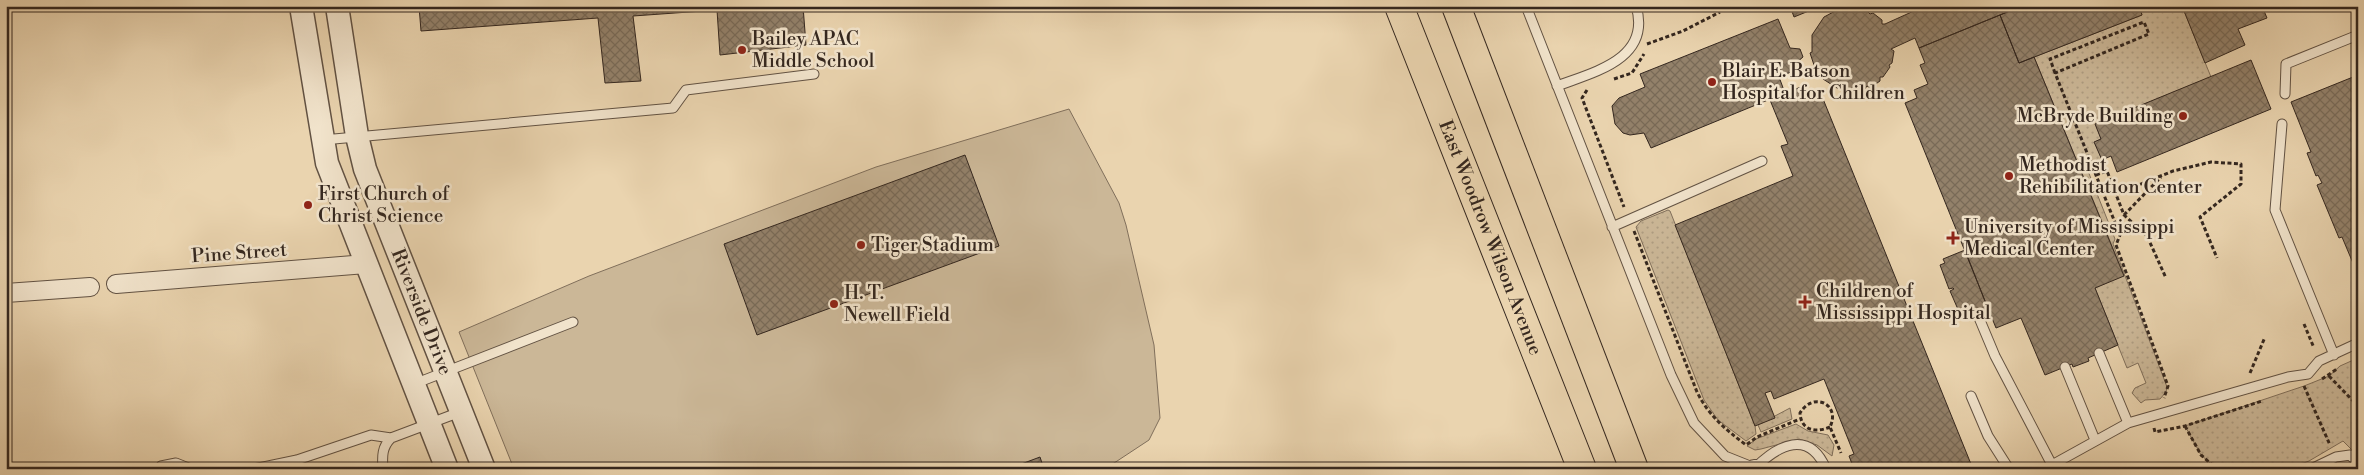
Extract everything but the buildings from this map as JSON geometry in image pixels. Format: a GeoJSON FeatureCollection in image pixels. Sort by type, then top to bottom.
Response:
{"type":"FeatureCollection","features":[{"type":"Feature","properties":{"kind":"main road","name":"East Woodrow Wilson Avenue"},"geometry":{"type":"LineString","coordinates":[[1400,6],[1582,469]]}},
{"type":"Feature","properties":{"kind":"main road"},"geometry":{"type":"LineString","coordinates":[[1456,6],[1634,469]]}},
{"type":"Feature","properties":{"kind":"street","name":"Riverside Drive"},"geometry":{"type":"LineString","coordinates":[[301,6],[327,163],[447,469]]}},
{"type":"Feature","properties":{"kind":"street","name":"Riverside Drive"},"geometry":{"type":"LineString","coordinates":[[337,6],[357,136],[366,169],[484,469]]}},
{"type":"Feature","properties":{"kind":"street","name":"Pine Street"},"geometry":{"type":"LineString","coordinates":[[116,284],[366,264]]}},
{"type":"Feature","properties":{"kind":"street"},"geometry":{"type":"LineString","coordinates":[[6,293],[90,287]]}},
{"type":"Feature","properties":{"kind":"lane"},"geometry":{"type":"LineString","coordinates":[[1526,6],[1671,375],[1694,423],[1725,456],[1755,468],[1771,452],[1799,444],[1811,448],[1820,456],[1826,469]]}},
{"type":"Feature","properties":{"kind":"lane"},"geometry":{"type":"LineString","coordinates":[[1557,86],[1610,66],[1623,57],[1637,35],[1639,21],[1636,6]]}},
{"type":"Feature","properties":{"kind":"lane"},"geometry":{"type":"LineString","coordinates":[[2285,94],[2286,64],[2358,35]]}},
{"type":"Feature","properties":{"kind":"lane"},"geometry":{"type":"LineString","coordinates":[[322,140],[673,108],[686,90],[814,74]]}},
{"type":"Feature","properties":{"kind":"lane"},"geometry":{"type":"LineString","coordinates":[[2282,124],[2275,210],[2334,355]]}},
{"type":"Feature","properties":{"kind":"lane"},"geometry":{"type":"LineString","coordinates":[[1612,227],[1762,161]]}},
{"type":"Feature","properties":{"kind":"lane"},"geometry":{"type":"LineString","coordinates":[[1977,313],[1995,356],[2049,467],[2128,422],[2288,377],[2308,374],[2319,362],[2358,343]]}},
{"type":"Feature","properties":{"kind":"lane"},"geometry":{"type":"LineString","coordinates":[[413,384],[573,322]]}},
{"type":"Feature","properties":{"kind":"lane"},"geometry":{"type":"LineString","coordinates":[[2099,353],[2128,422]]}},
{"type":"Feature","properties":{"kind":"lane"},"geometry":{"type":"LineString","coordinates":[[2065,367],[2095,440]]}},
{"type":"Feature","properties":{"kind":"lane"},"geometry":{"type":"LineString","coordinates":[[1971,396],[1988,436],[2008,469]]}},
{"type":"Feature","properties":{"kind":"lane"},"geometry":{"type":"LineString","coordinates":[[383,469],[382,454],[386,443],[391,438],[461,411]]}},
{"type":"Feature","properties":{"kind":"lane"},"geometry":{"type":"LineString","coordinates":[[253,469],[296,460],[371,435],[391,438]]}},
{"type":"Feature","properties":{"kind":"lane"},"geometry":{"type":"LineString","coordinates":[[2311,469],[2336,457],[2350,455],[2358,463]]}},
{"type":"Feature","properties":{"kind":"lane"},"geometry":{"type":"LineString","coordinates":[[159,469],[161,466],[176,463],[191,469]]}},
{"type":"Feature","properties":{"kind":"path"},"geometry":{"type":"LineString","coordinates":[[1608,82],[1632,73],[1642,60],[1647,44],[1683,31],[1720,12]]}},
{"type":"Feature","properties":{"kind":"path"},"geometry":{"type":"LineString","coordinates":[[2055,72],[2149,34],[2144,22],[2050,59],[2055,72],[2120,235],[2116,245],[2168,386],[2164,398],[2147,403],[2155,432]]}},
{"type":"Feature","properties":{"kind":"path"},"geometry":{"type":"LineString","coordinates":[[1593,87],[1584,92],[1582,98],[1698,392],[1710,414],[1720,425],[1746,445],[1758,437],[1800,419]]}},
{"type":"Feature","properties":{"kind":"path"},"geometry":{"type":"LineString","coordinates":[[2116,194],[2163,175],[2211,162],[2241,164],[2241,184],[2200,217],[2217,258]]}},
{"type":"Feature","properties":{"kind":"path"},"geometry":{"type":"LineString","coordinates":[[2096,175],[2106,171],[2124,215],[2147,236],[2166,278]]}},
{"type":"Feature","properties":{"kind":"path"},"geometry":{"type":"LineString","coordinates":[[2124,215],[2163,175]]}},
{"type":"Feature","properties":{"kind":"path"},"geometry":{"type":"LineString","coordinates":[[2319,362],[2329,376],[2358,406]]}},
{"type":"Feature","properties":{"kind":"path"},"geometry":{"type":"LineString","coordinates":[[2304,386],[2336,457]]}},
{"type":"Feature","properties":{"kind":"path"},"geometry":{"type":"LineString","coordinates":[[1822,400],[1832,410],[1833,421],[1830,427],[1820,432],[1805,428],[1800,419],[1800,413],[1808,404],[1822,400]]}},
{"type":"Feature","properties":{"kind":"path"},"geometry":{"type":"LineString","coordinates":[[2185,426],[2201,455],[2217,469]]}},
{"type":"Feature","properties":{"kind":"path"},"geometry":{"type":"LineString","coordinates":[[1830,427],[1841,453]]}},
{"type":"Feature","properties":{"kind":"shaded area"},"geometry":{"type":"Polygon","coordinates":[[[2139,6],[2182,6],[2211,77],[2096,124],[2101,139],[2095,142],[2102,160],[2086,166],[2115,239],[2113,244],[2167,387],[2166,392],[2160,399],[2145,400],[2141,403],[2132,393],[2135,388],[2146,383],[2138,363],[2127,368],[2095,288],[2124,275],[2034,57],[2142,15],[2139,6]]]}},
{"type":"Feature","properties":{"kind":"shaded area","name":"H. T. Newell Field"},"geometry":{"type":"Polygon","coordinates":[[[1069,109],[1119,203],[1126,225],[1154,345],[1160,418],[1149,440],[1105,469],[514,469],[459,332],[589,276],[876,167],[1069,109]]]}},
{"type":"Feature","properties":{"kind":"shaded area"},"geometry":{"type":"Polygon","coordinates":[[[1668,210],[1755,426],[1756,434],[1746,441],[1718,420],[1704,400],[1636,227],[1641,221],[1668,210]]]}},
{"type":"Feature","properties":{"kind":"shaded area"},"geometry":{"type":"Polygon","coordinates":[[[2358,358],[2358,456],[2343,441],[2309,461],[2288,469],[2217,469],[2201,455],[2185,426],[2304,386],[2329,376],[2340,366],[2358,358]]]}},
{"type":"Feature","properties":{"kind":"shaded area"},"geometry":{"type":"Polygon","coordinates":[[[1790,408],[1792,419],[1761,432],[1758,425],[1790,408]]]}},
{"type":"Feature","properties":{"kind":"shaded area"},"geometry":{"type":"Polygon","coordinates":[[[1796,424],[1808,431],[1828,435],[1834,445],[1832,456],[1817,445],[1799,439],[1755,450],[1747,446],[1756,439],[1796,424]]]}},
{"type":"Feature","properties":{"kind":"place","name":"Bailey APAC Middle School"},"geometry":{"type":"Point","coordinates":[742,50]}},
{"type":"Feature","properties":{"kind":"place","name":"Blair E. Batson Hospital for Children"},"geometry":{"type":"Point","coordinates":[1712,82]}},
{"type":"Feature","properties":{"kind":"place","name":"McBryde Building"},"geometry":{"type":"Point","coordinates":[2183,116]}},
{"type":"Feature","properties":{"kind":"place","name":"Methodist Rehibilitation Center"},"geometry":{"type":"Point","coordinates":[2009,176]}},
{"type":"Feature","properties":{"kind":"place","name":"First Church of Christ Science"},"geometry":{"type":"Point","coordinates":[308,205]}},
{"type":"Feature","properties":{"kind":"place","name":"University of Mississippi Medical Center"},"geometry":{"type":"Point","coordinates":[1953,238]}},
{"type":"Feature","properties":{"kind":"place","name":"Tiger Stadium"},"geometry":{"type":"Point","coordinates":[861,245]}},
{"type":"Feature","properties":{"kind":"place","name":"Children of Mississippi Hospital"},"geometry":{"type":"Point","coordinates":[1805,302]}},
{"type":"Feature","properties":{"kind":"place","name":"H. T. Newell Field"},"geometry":{"type":"Point","coordinates":[834,304]}}]}
